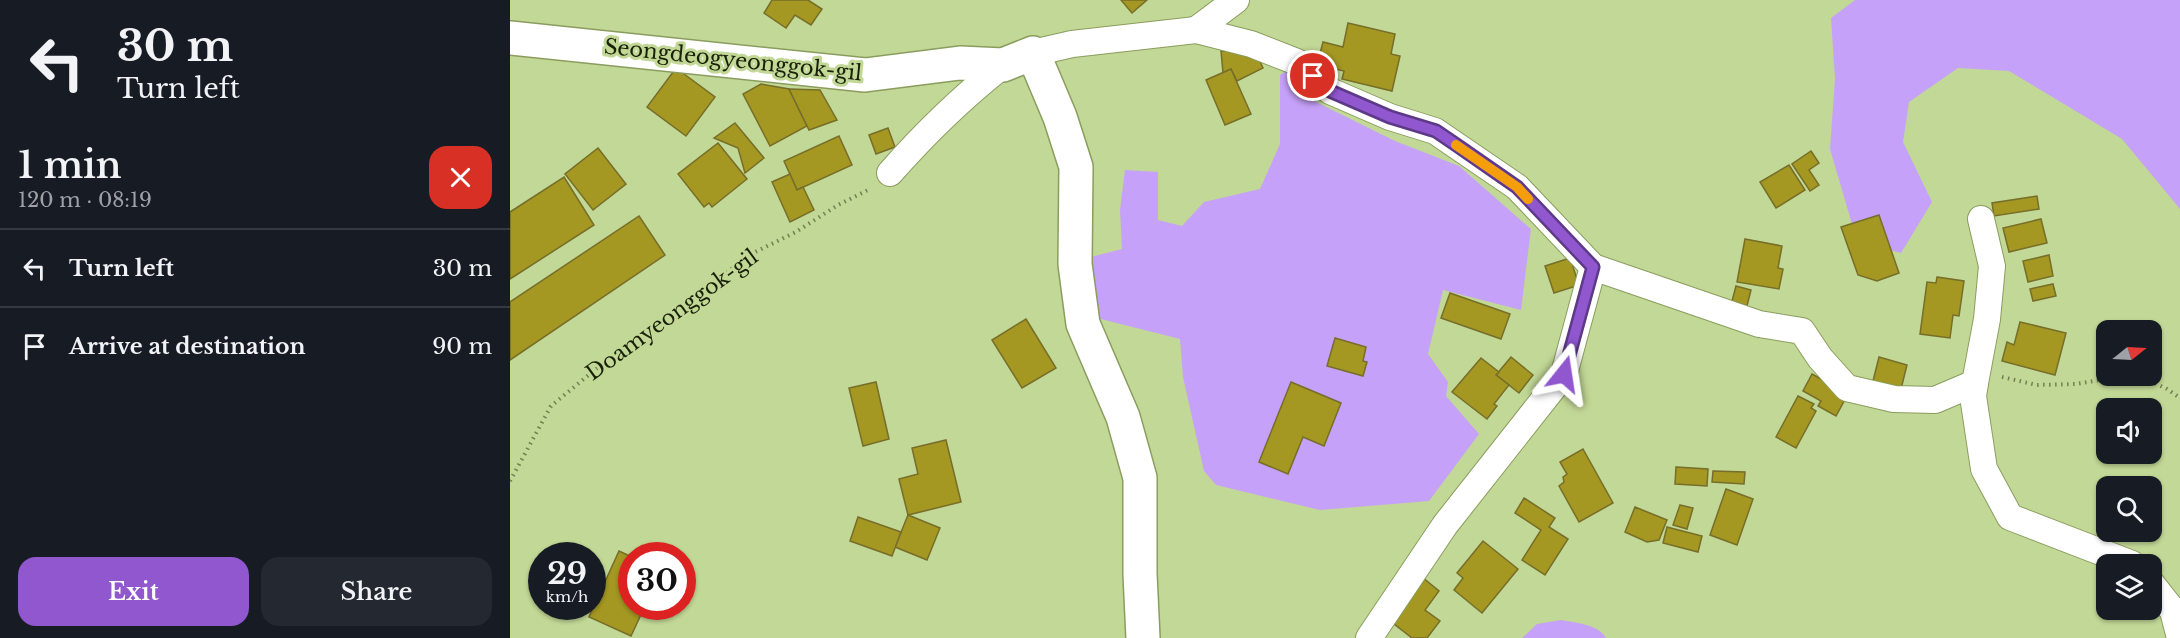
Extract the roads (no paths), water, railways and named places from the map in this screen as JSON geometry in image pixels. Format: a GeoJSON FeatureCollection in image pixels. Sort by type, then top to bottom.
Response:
{"type":"FeatureCollection","features":[{"type":"Feature","properties":{"kind":"main road","name":"Seongdeogyeonggok-gil"},"geometry":{"type":"LineString","coordinates":[[510,38],[865,75],[960,63],[1003,65],[1033,53]]}},
{"type":"Feature","properties":{"kind":"main road"},"geometry":{"type":"LineString","coordinates":[[1033,53],[1060,117],[1076,167],[1075,264],[1083,324],[1123,417],[1140,478],[1143,638]]}},
{"type":"Feature","properties":{"kind":"street"},"geometry":{"type":"LineString","coordinates":[[1196,30],[1236,0]]}},
{"type":"Feature","properties":{"kind":"street"},"geometry":{"type":"LineString","coordinates":[[1033,53],[1072,44],[1196,30],[1251,44],[1297,62],[1330,91],[1390,117],[1436,131],[1517,187],[1593,267],[1760,324],[1802,330],[1820,358],[1847,388],[1894,399],[1935,400],[1975,383]]}},
{"type":"Feature","properties":{"kind":"street"},"geometry":{"type":"LineString","coordinates":[[890,173],[926,132],[1003,65]]}},
{"type":"Feature","properties":{"kind":"street"},"geometry":{"type":"LineString","coordinates":[[1981,219],[1992,266],[1987,318],[1973,396],[1984,469],[2010,517],[2106,554]]}},
{"type":"Feature","properties":{"kind":"street"},"geometry":{"type":"LineString","coordinates":[[1369,638],[1445,525],[1564,374],[1593,267]]}},
{"type":"Feature","properties":{"kind":"street"},"geometry":{"type":"LineString","coordinates":[[2162,597],[2173,611],[2180,638]]}}]}
